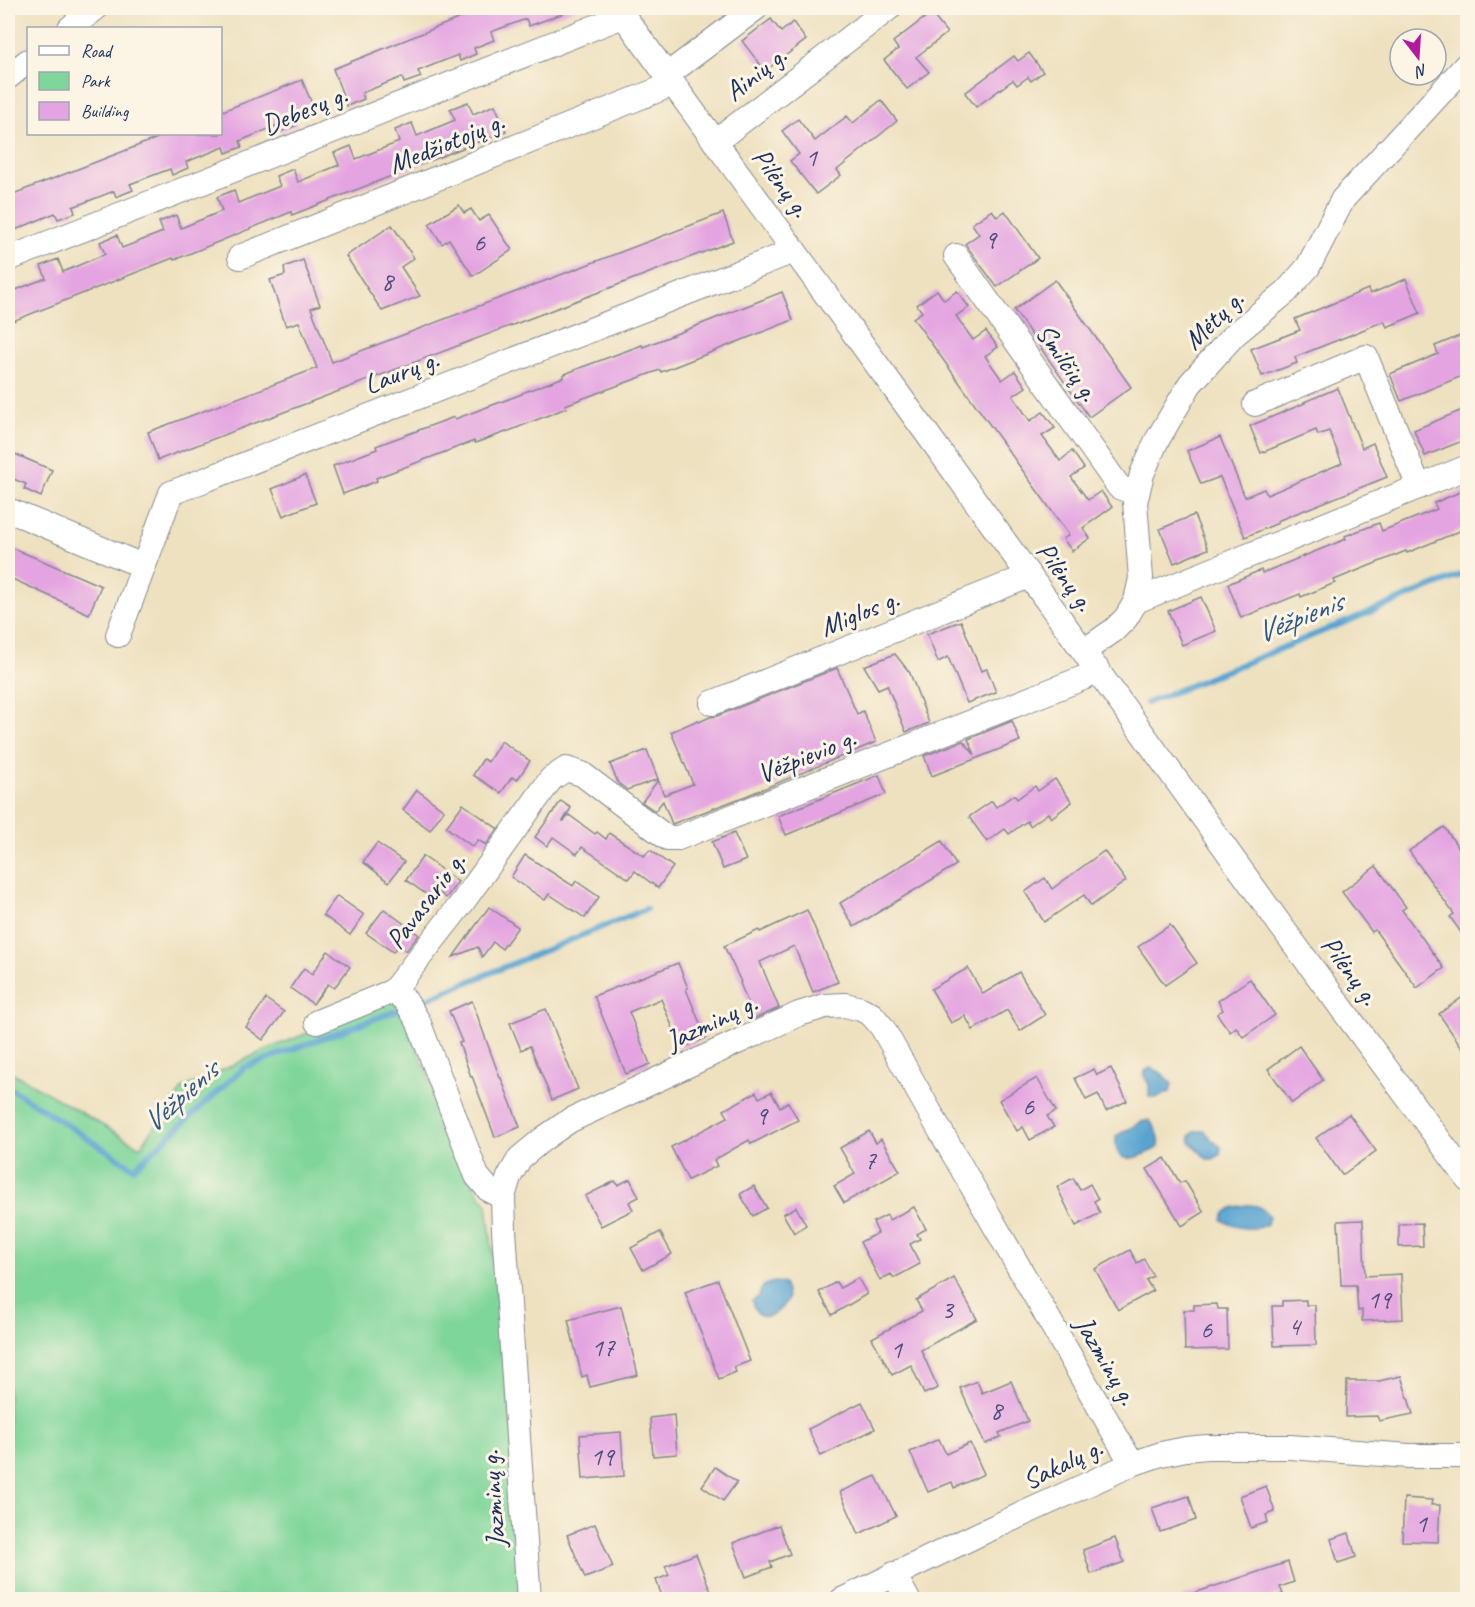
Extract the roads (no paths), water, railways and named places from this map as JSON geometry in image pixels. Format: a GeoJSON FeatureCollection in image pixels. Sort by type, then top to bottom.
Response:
{"type":"FeatureCollection","features":[{"type":"Feature","properties":{"kind":"street"},"geometry":{"type":"LineString","coordinates":[[71,27],[96,8]]}},
{"type":"Feature","properties":{"kind":"street","name":"Medžiotojų g."},"geometry":{"type":"LineString","coordinates":[[240,257],[670,79],[756,8]]}},
{"type":"Feature","properties":{"kind":"street","name":"Ainių g."},"geometry":{"type":"LineString","coordinates":[[715,141],[889,8]]}},
{"type":"Feature","properties":{"kind":"street","name":"Pilėnų g."},"geometry":{"type":"LineString","coordinates":[[620,12],[1284,930],[1467,1179]]}},
{"type":"Feature","properties":{"kind":"street","name":"Debesų g."},"geometry":{"type":"LineString","coordinates":[[8,259],[620,12]]}},
{"type":"Feature","properties":{"kind":"street"},"geometry":{"type":"LineString","coordinates":[[8,77],[27,62]]}},
{"type":"Feature","properties":{"kind":"street","name":"Mėtų g."},"geometry":{"type":"LineString","coordinates":[[1137,601],[1141,578],[1135,501],[1142,474],[1156,442],[1190,384],[1234,335],[1286,292],[1308,267],[1343,200],[1467,63]]}},
{"type":"Feature","properties":{"kind":"street","name":"Laurų g."},"geometry":{"type":"LineString","coordinates":[[118,635],[171,493],[794,251]]}},
{"type":"Feature","properties":{"kind":"street","name":"Smilčių g."},"geometry":{"type":"LineString","coordinates":[[956,255],[1119,487],[1137,494]]}},
{"type":"Feature","properties":{"kind":"street"},"geometry":{"type":"LineString","coordinates":[[1255,404],[1366,357],[1419,487]]}},
{"type":"Feature","properties":{"kind":"street"},"geometry":{"type":"LineString","coordinates":[[1090,660],[1126,618],[1137,601],[1467,467]]}},
{"type":"Feature","properties":{"kind":"street"},"geometry":{"type":"LineString","coordinates":[[8,510],[143,566]]}},
{"type":"Feature","properties":{"kind":"street","name":"Miglos g."},"geometry":{"type":"LineString","coordinates":[[712,702],[1029,576]]}},
{"type":"Feature","properties":{"kind":"street","name":"Vėžpievio g."},"geometry":{"type":"LineString","coordinates":[[551,779],[566,769],[582,774],[667,838],[678,838],[1083,678],[1090,660]]}},
{"type":"Feature","properties":{"kind":"street","name":"Pavasario g."},"geometry":{"type":"LineString","coordinates":[[317,1022],[393,991],[462,903],[551,779]]}},
{"type":"Feature","properties":{"kind":"street"},"geometry":{"type":"LineString","coordinates":[[393,991],[405,1000],[418,1021],[477,1176],[489,1190],[503,1197]]}},
{"type":"Feature","properties":{"kind":"street","name":"Jazminų g."},"geometry":{"type":"LineString","coordinates":[[529,1599],[503,1197],[509,1177],[520,1158],[569,1121],[799,1014],[825,1006],[845,1005],[861,1009],[872,1015],[882,1027],[1132,1464]]}},
{"type":"Feature","properties":{"kind":"street","name":"Sakalų g."},"geometry":{"type":"LineString","coordinates":[[842,1599],[1132,1464],[1161,1454],[1207,1446],[1290,1447],[1409,1456],[1467,1456]]}},
{"type":"Feature","properties":{"kind":"street"},"geometry":{"type":"LineString","coordinates":[[894,1574],[908,1599]]}},
{"type":"Feature","properties":{"kind":"water"},"geometry":{"type":"Polygon","coordinates":[[[1150,1068],[1160,1072],[1172,1084],[1170,1092],[1156,1098],[1149,1097],[1149,1085],[1144,1076],[1145,1071],[1150,1068]]]}},
{"type":"Feature","properties":{"kind":"water"},"geometry":{"type":"Polygon","coordinates":[[[1149,1120],[1157,1132],[1159,1147],[1137,1157],[1124,1157],[1119,1154],[1116,1147],[1116,1136],[1149,1120]]]}},
{"type":"Feature","properties":{"kind":"water"},"geometry":{"type":"Polygon","coordinates":[[[1195,1131],[1205,1131],[1221,1147],[1220,1155],[1207,1159],[1190,1142],[1190,1136],[1195,1131]]]}},
{"type":"Feature","properties":{"kind":"water"},"geometry":{"type":"Polygon","coordinates":[[[1247,1205],[1257,1206],[1264,1210],[1269,1216],[1267,1224],[1256,1228],[1244,1228],[1222,1220],[1229,1210],[1247,1205]]]}},
{"type":"Feature","properties":{"kind":"water"},"geometry":{"type":"Polygon","coordinates":[[[776,1282],[784,1284],[788,1299],[774,1314],[761,1315],[755,1310],[752,1301],[759,1296],[764,1286],[776,1282]]]}},
{"type":"Feature","properties":{"kind":"waterway","name":"Vėžpienis"},"geometry":{"type":"LineString","coordinates":[[1147,703],[1468,572]]}},
{"type":"Feature","properties":{"kind":"waterway","name":"Vėžpienis"},"geometry":{"type":"LineString","coordinates":[[417,1003],[646,909]]}},
{"type":"Feature","properties":{"kind":"waterway","name":"Vėžpienis"},"geometry":{"type":"LineString","coordinates":[[8,1087],[134,1168],[245,1067],[401,1009]]}}]}
